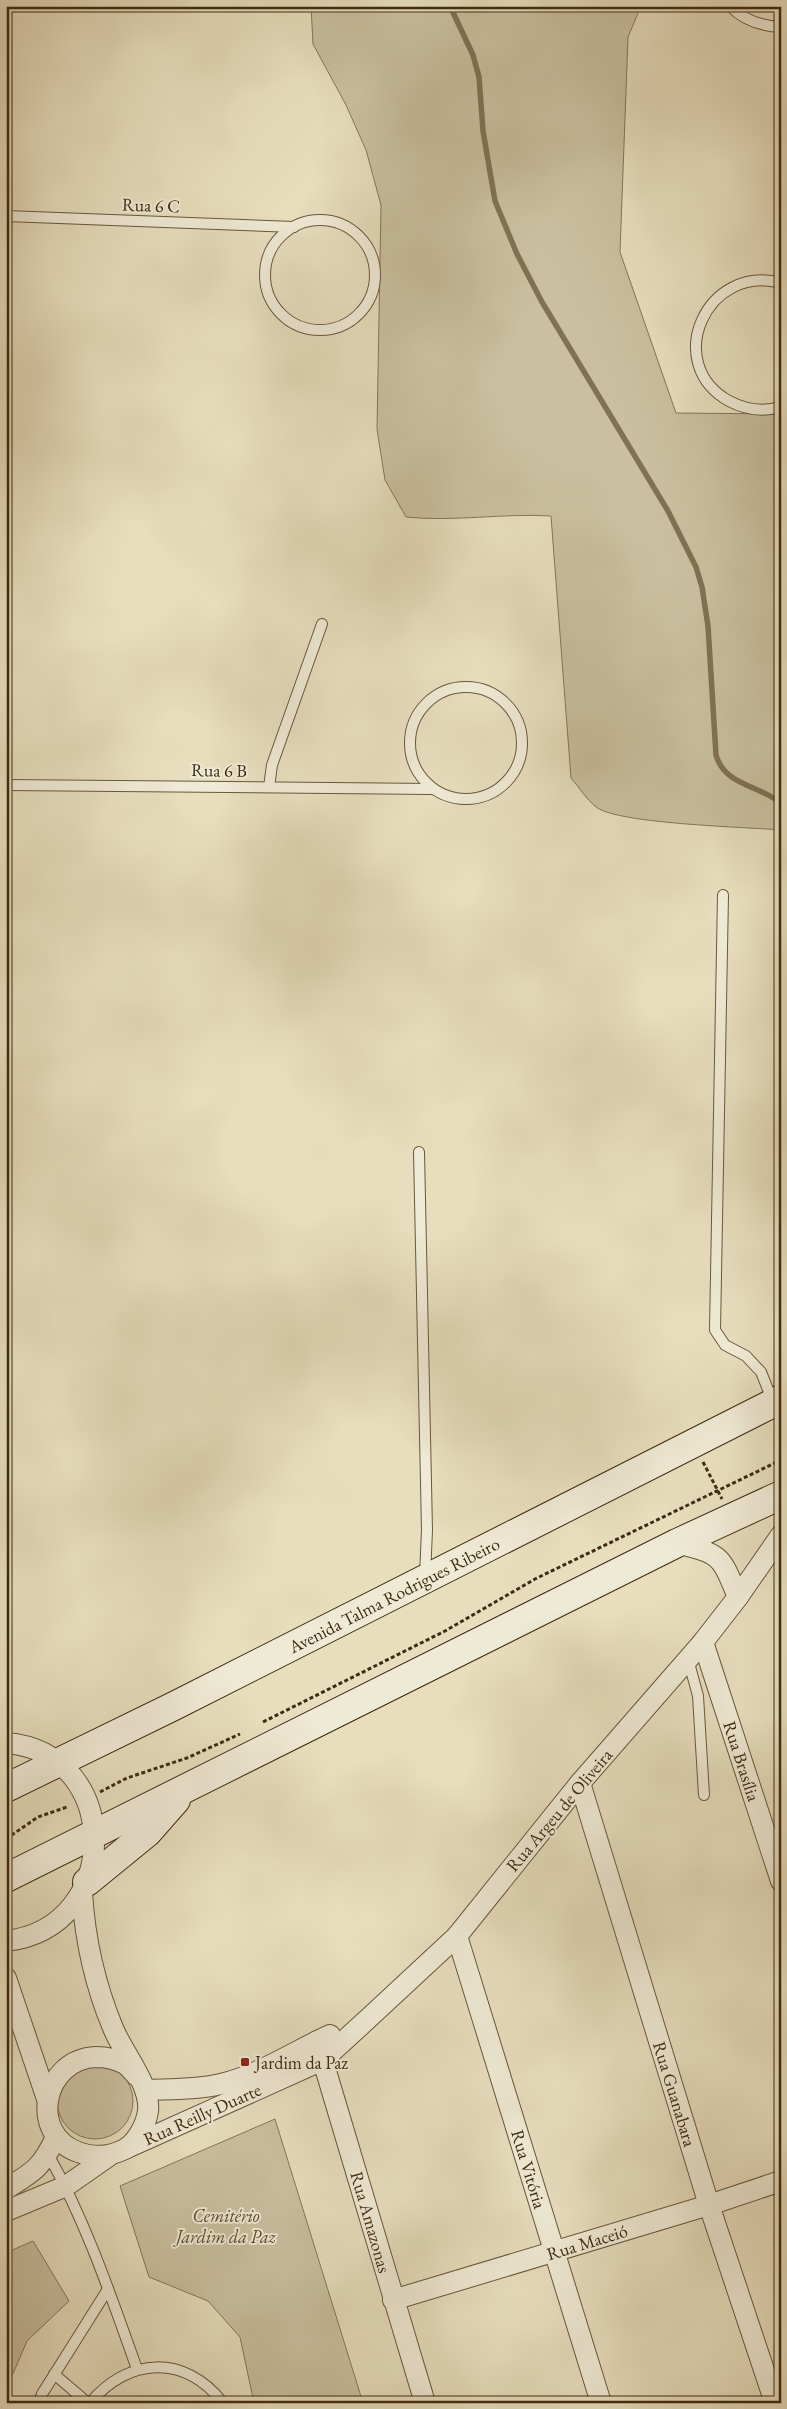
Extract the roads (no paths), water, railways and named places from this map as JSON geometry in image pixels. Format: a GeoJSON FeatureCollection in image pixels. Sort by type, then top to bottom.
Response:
{"type":"FeatureCollection","features":[{"type":"Feature","properties":{"kind":"main road","name":"Avenida Talma Rodrigues Ribeiro"},"geometry":{"type":"LineString","coordinates":[[6,1788],[777,1401]]}},
{"type":"Feature","properties":{"kind":"main road"},"geometry":{"type":"LineString","coordinates":[[6,1878],[677,1543],[781,1495]]}},
{"type":"Feature","properties":{"kind":"main road"},"geometry":{"type":"LineString","coordinates":[[84,1887],[147,1833],[185,1790]]}},
{"type":"Feature","properties":{"kind":"street","name":"Rua Argeu de Oliveira"},"geometry":{"type":"LineString","coordinates":[[372,2016],[457,1936],[580,1783],[703,1642],[738,1598],[781,1535]]}},
{"type":"Feature","properties":{"kind":"street"},"geometry":{"type":"LineString","coordinates":[[677,1543],[707,1551],[719,1558],[738,1598]]}},
{"type":"Feature","properties":{"kind":"street","name":"Rua Brasília"},"geometry":{"type":"LineString","coordinates":[[703,1642],[781,1881]]}},
{"type":"Feature","properties":{"kind":"street"},"geometry":{"type":"LineString","coordinates":[[6,1941],[27,1936],[53,1924],[64,1915],[84,1887],[94,1859],[96,1834],[87,1800],[74,1780],[57,1763],[35,1750],[8,1742]]}},
{"type":"Feature","properties":{"kind":"street","name":"Rua Guanabara"},"geometry":{"type":"LineString","coordinates":[[580,1783],[709,2205],[775,2403]]}},
{"type":"Feature","properties":{"kind":"street"},"geometry":{"type":"LineString","coordinates":[[52,2145],[90,2156],[118,2152],[142,2131],[148,2111],[142,2084],[114,2029],[94,1975],[85,1932],[84,1887]]}},
{"type":"Feature","properties":{"kind":"street","name":"Rua Vitória"},"geometry":{"type":"LineString","coordinates":[[457,1936],[601,2403]]}},
{"type":"Feature","properties":{"kind":"street"},"geometry":{"type":"LineString","coordinates":[[6,1978],[11,1987],[47,2099],[52,2145],[35,2171],[6,2188]]}},
{"type":"Feature","properties":{"kind":"street","name":"Rua Reilly Duarte"},"geometry":{"type":"LineString","coordinates":[[6,2211],[66,2186],[118,2152],[320,2050],[372,2016]]}},
{"type":"Feature","properties":{"kind":"street","name":"Rua Reilly Duarte"},"geometry":{"type":"LineString","coordinates":[[142,2084],[201,2088],[223,2084],[320,2050]]}},
{"type":"Feature","properties":{"kind":"street","name":"Rua Amazonas"},"geometry":{"type":"LineString","coordinates":[[320,2050],[425,2403]]}},
{"type":"Feature","properties":{"kind":"street"},"geometry":{"type":"LineString","coordinates":[[47,2099],[54,2081],[60,2073],[67,2066],[85,2058],[105,2057],[124,2064],[142,2084]]}},
{"type":"Feature","properties":{"kind":"street","name":"Rua Maceió"},"geometry":{"type":"LineString","coordinates":[[393,2300],[709,2205],[781,2181]]}},
{"type":"Feature","properties":{"kind":"lane"},"geometry":{"type":"LineString","coordinates":[[730,6],[743,17],[756,23],[781,26]]}},
{"type":"Feature","properties":{"kind":"lane","name":"Rua 6 C"},"geometry":{"type":"LineString","coordinates":[[6,216],[294,227],[312,221],[330,221],[347,227],[362,239],[371,255],[375,273],[373,291],[365,307],[351,320],[335,328],[317,330],[300,326],[284,317],[273,303],[266,287],[265,269],[267,260],[280,237],[294,227]]}},
{"type":"Feature","properties":{"kind":"lane"},"geometry":{"type":"LineString","coordinates":[[781,283],[753,280],[737,285],[722,294],[710,306],[701,320],[697,337],[697,354],[701,371],[722,398],[738,406],[754,410],[771,410],[781,407]]}},
{"type":"Feature","properties":{"kind":"lane"},"geometry":{"type":"LineString","coordinates":[[268,787],[272,765],[322,624]]}},
{"type":"Feature","properties":{"kind":"lane","name":"Rua 6 B"},"geometry":{"type":"LineString","coordinates":[[6,784],[432,789],[448,797],[467,800],[485,797],[502,787],[514,773],[521,756],[522,738],[518,720],[507,704],[492,693],[474,687],[455,688],[438,694],[423,706],[413,722],[409,740],[411,758],[415,767],[419,775],[432,789]]}},
{"type":"Feature","properties":{"kind":"lane"},"geometry":{"type":"LineString","coordinates":[[723,895],[715,1330],[725,1345],[746,1356],[761,1372],[777,1401]]}},
{"type":"Feature","properties":{"kind":"lane"},"geometry":{"type":"LineString","coordinates":[[419,1152],[427,1530],[425,1579]]}},
{"type":"Feature","properties":{"kind":"lane"},"geometry":{"type":"LineString","coordinates":[[688,1659],[698,1696],[704,1795]]}},
{"type":"Feature","properties":{"kind":"lane"},"geometry":{"type":"LineString","coordinates":[[52,2145],[137,2369]]}},
{"type":"Feature","properties":{"kind":"lane"},"geometry":{"type":"LineString","coordinates":[[39,2403],[54,2374],[108,2289]]}},
{"type":"Feature","properties":{"kind":"lane"},"geometry":{"type":"LineString","coordinates":[[54,2374],[89,2403],[102,2388],[118,2377],[137,2369],[157,2367],[178,2370],[197,2378],[213,2390],[223,2403]]}},
{"type":"Feature","properties":{"kind":"waterway"},"geometry":{"type":"LineString","coordinates":[[450,6],[473,55],[479,77],[483,131],[495,201],[517,254],[542,302],[668,511],[696,567],[702,587],[708,626],[716,755],[720,765],[735,779],[781,803]]}},
{"type":"Feature","properties":{"kind":"place","name":"Jardim da Paz"},"geometry":{"type":"Point","coordinates":[245,2062]}},
{"type":"Feature","properties":{"kind":"park label","name":"Cemitério Jardim da Paz"},"geometry":{"type":"Point","coordinates":[226,2225]}}]}
